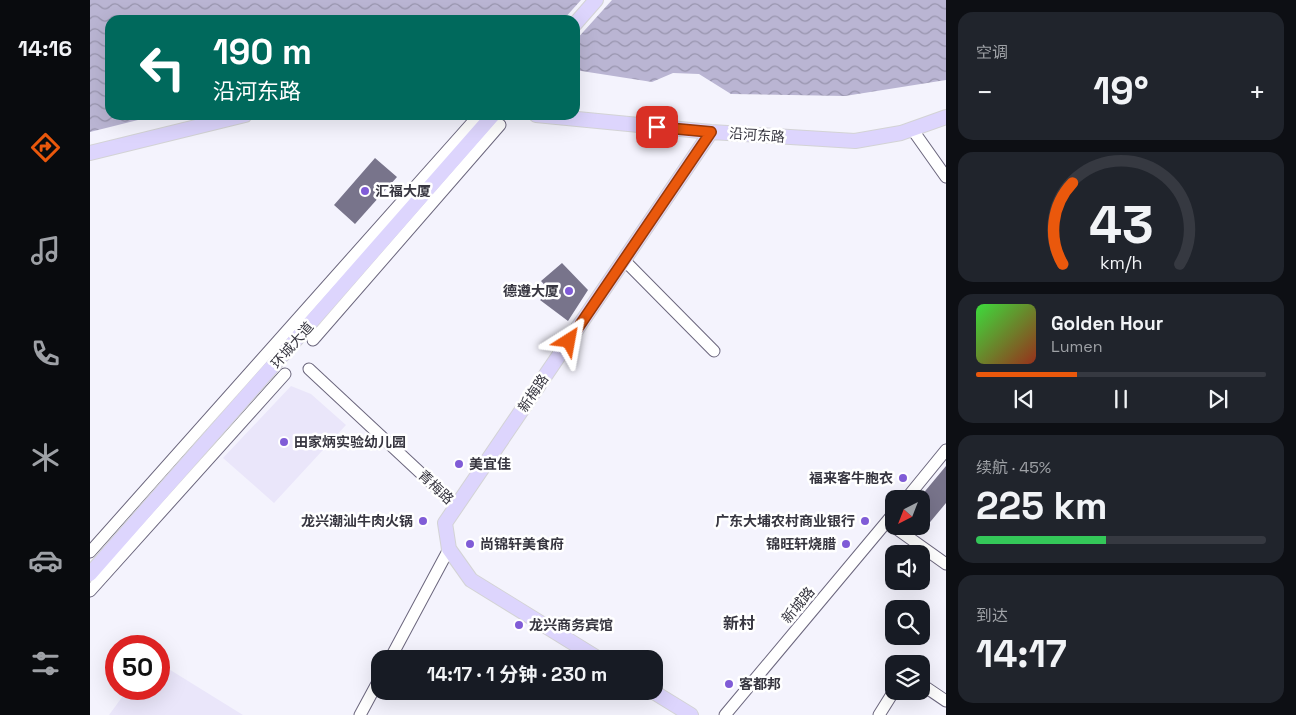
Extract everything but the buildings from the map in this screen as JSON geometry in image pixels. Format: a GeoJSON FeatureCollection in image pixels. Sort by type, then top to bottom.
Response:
{"type":"FeatureCollection","features":[{"type":"Feature","properties":{"kind":"main road"},"geometry":{"type":"LineString","coordinates":[[580,18],[596,0]]}},
{"type":"Feature","properties":{"kind":"main road","name":"沿河东路"},"geometry":{"type":"LineString","coordinates":[[580,119],[711,132],[855,141],[912,129],[946,117]]}},
{"type":"Feature","properties":{"kind":"main road"},"geometry":{"type":"LineString","coordinates":[[90,153],[225,120]]}},
{"type":"Feature","properties":{"kind":"main road","name":"环城大道"},"geometry":{"type":"LineString","coordinates":[[90,565],[483,120]]}},
{"type":"Feature","properties":{"kind":"main road","name":"环城大道"},"geometry":{"type":"LineString","coordinates":[[90,574],[497,120]]}},
{"type":"Feature","properties":{"kind":"main road","name":"新梅路"},"geometry":{"type":"LineString","coordinates":[[456,506],[711,132]]}},
{"type":"Feature","properties":{"kind":"main road","name":"青梅路"},"geometry":{"type":"LineString","coordinates":[[456,506],[445,523],[449,549],[471,580],[584,650]]}},
{"type":"Feature","properties":{"kind":"main road"},"geometry":{"type":"LineString","coordinates":[[663,698],[691,715]]}},
{"type":"Feature","properties":{"kind":"street"},"geometry":{"type":"LineString","coordinates":[[90,552],[475,120]]}},
{"type":"Feature","properties":{"kind":"street"},"geometry":{"type":"LineString","coordinates":[[313,340],[497,120]]}},
{"type":"Feature","properties":{"kind":"street"},"geometry":{"type":"LineString","coordinates":[[912,129],[946,178]]}},
{"type":"Feature","properties":{"kind":"street"},"geometry":{"type":"LineString","coordinates":[[624,260],[714,351]]}},
{"type":"Feature","properties":{"kind":"street","name":"青梅路"},"geometry":{"type":"LineString","coordinates":[[309,369],[456,506]]}},
{"type":"Feature","properties":{"kind":"street"},"geometry":{"type":"LineString","coordinates":[[90,591],[285,374]]}},
{"type":"Feature","properties":{"kind":"street"},"geometry":{"type":"LineString","coordinates":[[913,490],[946,450]]}},
{"type":"Feature","properties":{"kind":"street","name":"新城路"},"geometry":{"type":"LineString","coordinates":[[726,715],[885,524]]}},
{"type":"Feature","properties":{"kind":"street"},"geometry":{"type":"LineString","coordinates":[[911,535],[946,564]]}},
{"type":"Feature","properties":{"kind":"street"},"geometry":{"type":"LineString","coordinates":[[395,650],[449,549]]}},
{"type":"Feature","properties":{"kind":"street"},"geometry":{"type":"LineString","coordinates":[[930,690],[946,701]]}},
{"type":"Feature","properties":{"kind":"street"},"geometry":{"type":"LineString","coordinates":[[360,715],[371,695]]}},
{"type":"Feature","properties":{"kind":"street"},"geometry":{"type":"LineString","coordinates":[[880,715],[889,700]]}},
{"type":"Feature","properties":{"kind":"shaded area","name":"田家炳实验幼儿园"},"geometry":{"type":"Polygon","coordinates":[[[291,386],[311,394],[346,425],[274,503],[223,458],[291,386]]]}},
{"type":"Feature","properties":{"kind":"shaded area"},"geometry":{"type":"Polygon","coordinates":[[[170,670],[243,715],[109,715],[120,700],[170,700],[170,670]]]}},
{"type":"Feature","properties":{"kind":"water"},"geometry":{"type":"Polygon","coordinates":[[[90,0],[946,0],[946,80],[845,96],[731,94],[699,74],[673,73],[652,82],[580,71],[580,15],[105,15],[105,120],[138,120],[90,132],[90,0]]]}},
{"type":"Feature","properties":{"kind":"pier"},"geometry":{"type":"Polygon","coordinates":[[[581,0],[612,0],[580,35],[580,15],[568,15],[581,0]]]}},
{"type":"Feature","properties":{"kind":"place","name":"汇福大厦"},"geometry":{"type":"Point","coordinates":[365,191]}},
{"type":"Feature","properties":{"kind":"place","name":"德遵大厦"},"geometry":{"type":"Point","coordinates":[569,291]}},
{"type":"Feature","properties":{"kind":"place","name":"田家炳实验幼儿园"},"geometry":{"type":"Point","coordinates":[284,442]}},
{"type":"Feature","properties":{"kind":"place","name":"美宜佳"},"geometry":{"type":"Point","coordinates":[459,464]}},
{"type":"Feature","properties":{"kind":"place","name":"福来客牛胞衣"},"geometry":{"type":"Point","coordinates":[903,478]}},
{"type":"Feature","properties":{"kind":"place","name":"龙兴潮汕牛肉火锅"},"geometry":{"type":"Point","coordinates":[423,521]}},
{"type":"Feature","properties":{"kind":"place","name":"广东大埔农村商业银行"},"geometry":{"type":"Point","coordinates":[865,521]}},
{"type":"Feature","properties":{"kind":"place","name":"尚锦轩美食府"},"geometry":{"type":"Point","coordinates":[470,544]}},
{"type":"Feature","properties":{"kind":"place","name":"锦旺轩烧腊"},"geometry":{"type":"Point","coordinates":[846,544]}},
{"type":"Feature","properties":{"kind":"place","name":"龙兴商务宾馆"},"geometry":{"type":"Point","coordinates":[519,625]}},
{"type":"Feature","properties":{"kind":"place","name":"客都邦"},"geometry":{"type":"Point","coordinates":[729,684]}},
{"type":"Feature","properties":{"kind":"district","name":"新村"},"geometry":{"type":"Point","coordinates":[739,623]}},
{"type":"Feature","properties":{"kind":"route"},"geometry":{"type":"LineString","coordinates":[[569,341],[711,132],[657,127]]}}]}
